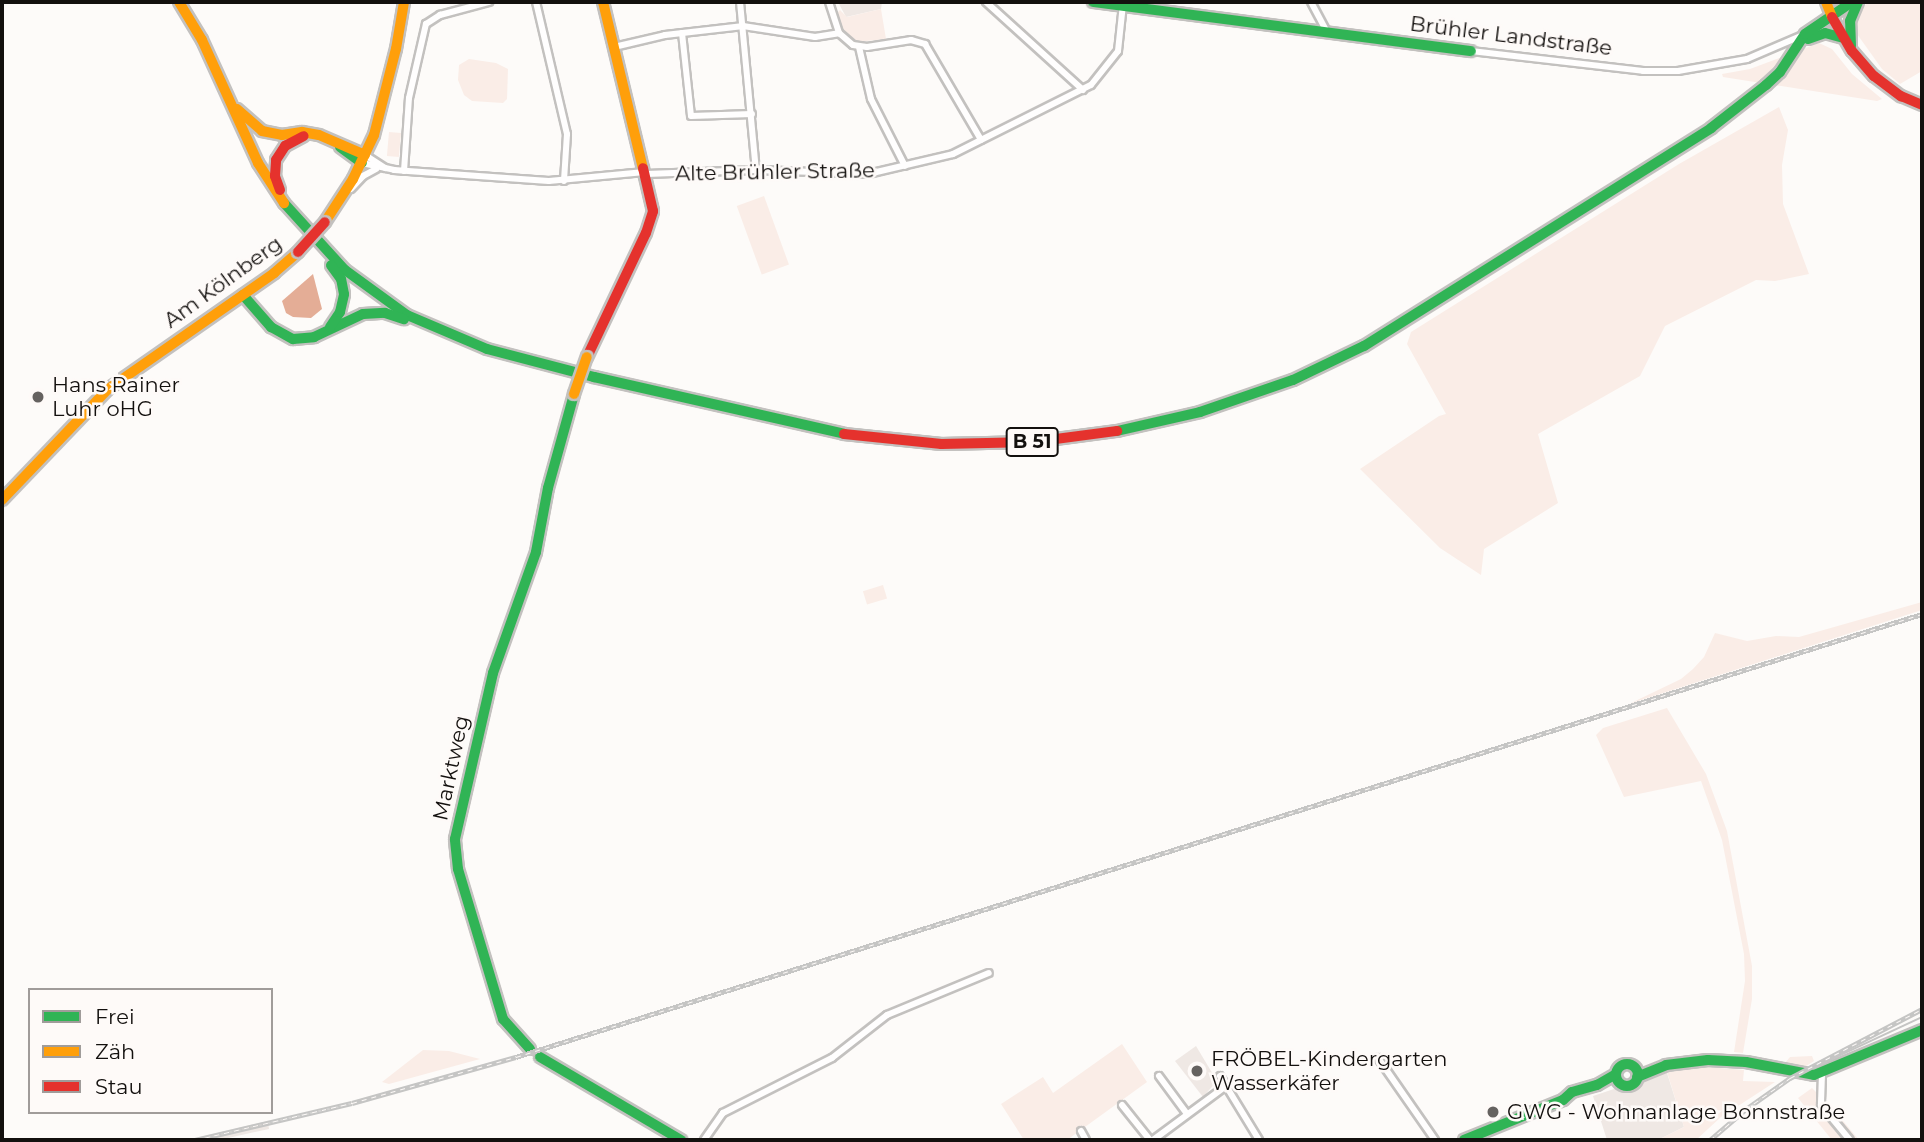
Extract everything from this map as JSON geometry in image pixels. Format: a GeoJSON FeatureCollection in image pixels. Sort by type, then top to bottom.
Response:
{"type":"FeatureCollection","features":[{"type":"Feature","properties":{"kind":"main road","name":"B 51"},"geometry":{"type":"LineString","coordinates":[[179,2],[202,40],[258,163],[289,211],[320,247],[378,296],[429,325],[472,344],[537,363],[838,433],[961,444],[1066,439],[1174,419],[1272,388],[1364,346],[1711,128],[1780,72],[1805,34]]}},
{"type":"Feature","properties":{"kind":"main road","name":"Am Kölnberg"},"geometry":{"type":"LineString","coordinates":[[2,500],[73,422],[116,382],[246,293],[298,252],[325,222],[364,159],[381,111],[404,2]]}},
{"type":"Feature","properties":{"kind":"main road","name":"Marktweg"},"geometry":{"type":"LineString","coordinates":[[530,1049],[503,1019],[458,869],[455,839],[493,673],[536,553],[548,488],[574,394],[587,357],[653,211],[603,2]]}},
{"type":"Feature","properties":{"kind":"main road","name":"Brühler Landstraße"},"geometry":{"type":"LineString","coordinates":[[1093,2],[1471,51]]}},
{"type":"Feature","properties":{"kind":"main road"},"geometry":{"type":"LineString","coordinates":[[1826,2],[1852,51],[1887,86],[1922,105]]}},
{"type":"Feature","properties":{"kind":"main road","name":"B 51"},"geometry":{"type":"LineString","coordinates":[[1832,17],[1852,2]]}},
{"type":"Feature","properties":{"kind":"main road"},"geometry":{"type":"LineString","coordinates":[[1852,51],[1849,24],[1858,2]]}},
{"type":"Feature","properties":{"kind":"main road","name":"Brühler Landstraße"},"geometry":{"type":"LineString","coordinates":[[1805,34],[1832,17]]}},
{"type":"Feature","properties":{"kind":"main road"},"geometry":{"type":"LineString","coordinates":[[1794,48],[1822,33],[1844,38]]}},
{"type":"Feature","properties":{"kind":"main road"},"geometry":{"type":"LineString","coordinates":[[229,101],[250,124],[262,131],[282,135],[311,134],[332,139],[364,159]]}},
{"type":"Feature","properties":{"kind":"main road"},"geometry":{"type":"LineString","coordinates":[[289,211],[276,182],[275,165],[285,146],[311,134]]}},
{"type":"Feature","properties":{"kind":"main road"},"geometry":{"type":"LineString","coordinates":[[320,247],[338,274],[344,289],[340,312],[328,330]]}},
{"type":"Feature","properties":{"kind":"main road"},"geometry":{"type":"LineString","coordinates":[[246,293],[264,320],[280,334],[293,339],[314,337],[353,317],[371,313],[391,314],[429,325]]}},
{"type":"Feature","properties":{"kind":"main road"},"geometry":{"type":"LineString","coordinates":[[1597,1085],[1616,1074],[1624,1065],[1636,1072],[1689,1061],[1725,1060],[1808,1076],[1822,1074],[1922,1030]]}},
{"type":"Feature","properties":{"kind":"main road"},"geometry":{"type":"LineString","coordinates":[[540,1057],[681,1140]]}},
{"type":"Feature","properties":{"kind":"main road"},"geometry":{"type":"LineString","coordinates":[[1464,1140],[1563,1100],[1572,1092],[1597,1085],[1630,1086],[1636,1072]]}},
{"type":"Feature","properties":{"kind":"main road"},"geometry":{"type":"LineString","coordinates":[[1616,1074],[1621,1084]]}},
{"type":"Feature","properties":{"kind":"street"},"geometry":{"type":"LineString","coordinates":[[404,171],[409,98],[426,24],[440,15],[489,2]]}},
{"type":"Feature","properties":{"kind":"street"},"geometry":{"type":"LineString","coordinates":[[536,2],[567,134],[565,181]]}},
{"type":"Feature","properties":{"kind":"street"},"geometry":{"type":"LineString","coordinates":[[740,2],[755,170]]}},
{"type":"Feature","properties":{"kind":"street"},"geometry":{"type":"LineString","coordinates":[[829,2],[839,33],[848,43],[859,47],[911,40],[925,44],[981,140]]}},
{"type":"Feature","properties":{"kind":"street"},"geometry":{"type":"LineString","coordinates":[[986,2],[1083,90]]}},
{"type":"Feature","properties":{"kind":"street"},"geometry":{"type":"LineString","coordinates":[[1311,2],[1327,32]]}},
{"type":"Feature","properties":{"kind":"street","name":"Alte Brühler Straße"},"geometry":{"type":"LineString","coordinates":[[364,159],[376,169],[565,181],[645,173],[755,170],[868,174],[943,157],[1083,90],[1115,58],[1123,4]]}},
{"type":"Feature","properties":{"kind":"street"},"geometry":{"type":"LineString","coordinates":[[614,47],[681,33],[743,26],[815,37],[839,33]]}},
{"type":"Feature","properties":{"kind":"street"},"geometry":{"type":"LineString","coordinates":[[681,33],[691,116],[752,114]]}},
{"type":"Feature","properties":{"kind":"street","name":"Brühler Landstraße"},"geometry":{"type":"LineString","coordinates":[[1471,51],[1643,71],[1678,71],[1747,59],[1805,34]]}},
{"type":"Feature","properties":{"kind":"street"},"geometry":{"type":"LineString","coordinates":[[859,47],[871,99],[905,166]]}},
{"type":"Feature","properties":{"kind":"street","name":"Alte Brühler Straße"},"geometry":{"type":"LineString","coordinates":[[364,159],[386,169]]}},
{"type":"Feature","properties":{"kind":"street"},"geometry":{"type":"LineString","coordinates":[[341,200],[363,176],[376,169]]}},
{"type":"Feature","properties":{"kind":"street"},"geometry":{"type":"LineString","coordinates":[[704,1140],[723,1113],[832,1058],[887,1015],[989,973]]}},
{"type":"Feature","properties":{"kind":"street"},"geometry":{"type":"LineString","coordinates":[[1378,1058],[1435,1140]]}},
{"type":"Feature","properties":{"kind":"street"},"geometry":{"type":"LineString","coordinates":[[1822,1074],[1821,1105],[1850,1140]]}},
{"type":"Feature","properties":{"kind":"street"},"geometry":{"type":"LineString","coordinates":[[1159,1076],[1187,1114]]}},
{"type":"Feature","properties":{"kind":"street"},"geometry":{"type":"LineString","coordinates":[[1220,1076],[1259,1140]]}},
{"type":"Feature","properties":{"kind":"street"},"geometry":{"type":"LineString","coordinates":[[1122,1105],[1152,1140],[1226,1086]]}},
{"type":"Feature","properties":{"kind":"street"},"geometry":{"type":"LineString","coordinates":[[1080,1131],[1086,1140]]}},
{"type":"Feature","properties":{"kind":"shaded area"},"geometry":{"type":"Polygon","coordinates":[[[838,2],[882,2],[881,9],[846,17],[838,2]]]}},
{"type":"Feature","properties":{"kind":"shaded area"},"geometry":{"type":"Polygon","coordinates":[[[1868,2],[1922,2],[1922,71],[1900,84],[1882,69],[1857,34],[1855,26],[1858,13],[1868,2]]]}},
{"type":"Feature","properties":{"kind":"shaded area"},"geometry":{"type":"Polygon","coordinates":[[[881,9],[886,39],[856,42],[843,32],[837,13],[840,10],[847,17],[881,9]]]}},
{"type":"Feature","properties":{"kind":"shaded area"},"geometry":{"type":"Polygon","coordinates":[[[1819,43],[1832,49],[1852,74],[1882,99],[1877,101],[1723,77],[1722,74],[1750,69],[1819,43]]]}},
{"type":"Feature","properties":{"kind":"shaded area"},"geometry":{"type":"Polygon","coordinates":[[[469,59],[496,63],[508,69],[507,99],[503,103],[472,101],[464,95],[458,80],[459,65],[469,59]]]}},
{"type":"Feature","properties":{"kind":"shaded area"},"geometry":{"type":"Polygon","coordinates":[[[1779,107],[1788,130],[1782,165],[1783,204],[1809,274],[1775,281],[1756,280],[1665,326],[1640,376],[1538,434],[1558,503],[1484,549],[1481,575],[1440,548],[1360,469],[1446,414],[1407,344],[1411,332],[1679,164],[1779,107]]]}},
{"type":"Feature","properties":{"kind":"shaded area"},"geometry":{"type":"Polygon","coordinates":[[[389,132],[401,133],[399,157],[387,156],[389,132]]]}},
{"type":"Feature","properties":{"kind":"shaded area"},"geometry":{"type":"Polygon","coordinates":[[[764,196],[789,265],[762,275],[737,206],[764,196]]]}},
{"type":"Feature","properties":{"kind":"shaded area"},"geometry":{"type":"Polygon","coordinates":[[[313,274],[322,309],[311,318],[293,317],[286,313],[282,301],[313,274]]]}},
{"type":"Feature","properties":{"kind":"shaded area"},"geometry":{"type":"Polygon","coordinates":[[[883,585],[887,598],[867,605],[863,591],[883,585]]]}},
{"type":"Feature","properties":{"kind":"shaded area"},"geometry":{"type":"Polygon","coordinates":[[[1922,602],[1922,610],[1629,704],[1681,679],[1704,657],[1715,633],[1747,641],[1776,636],[1799,637],[1922,602]]]}},
{"type":"Feature","properties":{"kind":"shaded area"},"geometry":{"type":"Polygon","coordinates":[[[1667,708],[1706,774],[1727,831],[1752,966],[1752,999],[1743,1053],[1734,1052],[1745,981],[1744,954],[1722,840],[1701,781],[1624,797],[1596,735],[1603,728],[1667,708]]]}},
{"type":"Feature","properties":{"kind":"shaded area"},"geometry":{"type":"Polygon","coordinates":[[[1122,1044],[1147,1082],[1067,1140],[1024,1140],[1001,1104],[1043,1077],[1053,1093],[1122,1044]]]}},
{"type":"Feature","properties":{"kind":"shaded area","name":"FRÖBEL-Kindergarten Wasserkäfer"},"geometry":{"type":"Polygon","coordinates":[[[1196,1046],[1217,1081],[1203,1097],[1175,1061],[1196,1046]]]}},
{"type":"Feature","properties":{"kind":"shaded area"},"geometry":{"type":"Polygon","coordinates":[[[423,1050],[449,1051],[480,1059],[389,1084],[382,1082],[423,1050]]]}},
{"type":"Feature","properties":{"kind":"shaded area"},"geometry":{"type":"Polygon","coordinates":[[[1812,1056],[1814,1061],[1800,1070],[1785,1063],[1790,1057],[1812,1056]]]}},
{"type":"Feature","properties":{"kind":"shaded area"},"geometry":{"type":"Polygon","coordinates":[[[1707,1067],[1744,1070],[1743,1081],[1775,1082],[1721,1117],[1696,1140],[1658,1140],[1684,1127],[1667,1072],[1707,1067]]]}},
{"type":"Feature","properties":{"kind":"shaded area"},"geometry":{"type":"Polygon","coordinates":[[[1667,1073],[1684,1127],[1658,1140],[1607,1140],[1593,1096],[1667,1073]]]}},
{"type":"Feature","properties":{"kind":"shaded area"},"geometry":{"type":"Polygon","coordinates":[[[1812,1088],[1859,1140],[1832,1140],[1798,1098],[1812,1088]]]}},
{"type":"Feature","properties":{"kind":"shaded area"},"geometry":{"type":"Polygon","coordinates":[[[268,1121],[269,1129],[219,1140],[188,1140],[268,1121]]]}},
{"type":"Feature","properties":{"kind":"tram line"},"geometry":{"type":"LineString","coordinates":[[1815,1067],[1922,1017]]}},
{"type":"Feature","properties":{"kind":"railway"},"geometry":{"type":"LineString","coordinates":[[195,1140],[352,1103],[516,1057],[1922,614]]}},
{"type":"Feature","properties":{"kind":"railway"},"geometry":{"type":"LineString","coordinates":[[1710,1140],[1746,1109],[1790,1078],[1922,1009]]}},
{"type":"Feature","properties":{"kind":"traffic: fast"},"geometry":{"type":"LineString","coordinates":[[1093,2],[1471,51]]}},
{"type":"Feature","properties":{"kind":"traffic: fast"},"geometry":{"type":"LineString","coordinates":[[1766,85],[1780,72],[1805,34],[1852,2]]}},
{"type":"Feature","properties":{"kind":"traffic: fast"},"geometry":{"type":"LineString","coordinates":[[1851,46],[1850,21],[1858,2]]}},
{"type":"Feature","properties":{"kind":"traffic: fast"},"geometry":{"type":"LineString","coordinates":[[1808,39],[1825,33],[1844,38]]}},
{"type":"Feature","properties":{"kind":"traffic: fast"},"geometry":{"type":"LineString","coordinates":[[1117,431],[1200,412],[1293,380],[1364,346],[1711,128],[1766,85]]}},
{"type":"Feature","properties":{"kind":"traffic: fast"},"geometry":{"type":"LineString","coordinates":[[340,147],[362,163]]}},
{"type":"Feature","properties":{"kind":"traffic: fast"},"geometry":{"type":"LineString","coordinates":[[284,203],[345,270],[407,315],[487,349],[594,377],[844,434]]}},
{"type":"Feature","properties":{"kind":"traffic: fast"},"geometry":{"type":"LineString","coordinates":[[330,327],[340,312],[344,294],[341,279],[331,265]]}},
{"type":"Feature","properties":{"kind":"traffic: fast"},"geometry":{"type":"LineString","coordinates":[[243,295],[271,327],[293,339],[314,337],[363,314],[385,313],[404,319]]}},
{"type":"Feature","properties":{"kind":"traffic: fast"},"geometry":{"type":"LineString","coordinates":[[530,1049],[503,1019],[458,869],[455,839],[493,673],[536,552],[548,488],[574,394]]}},
{"type":"Feature","properties":{"kind":"traffic: fast"},"geometry":{"type":"LineString","coordinates":[[1637,1077],[1666,1065],[1708,1060],[1746,1062],[1814,1075],[1922,1030]]}},
{"type":"Feature","properties":{"kind":"traffic: fast"},"geometry":{"type":"LineString","coordinates":[[540,1057],[681,1140]]}},
{"type":"Feature","properties":{"kind":"traffic: fast"},"geometry":{"type":"LineString","coordinates":[[1627,1064],[1635,1067],[1638,1075],[1635,1083],[1627,1086],[1619,1083],[1616,1075],[1619,1067],[1627,1064]]}},
{"type":"Feature","properties":{"kind":"traffic: fast"},"geometry":{"type":"LineString","coordinates":[[1464,1140],[1563,1100],[1572,1092],[1597,1085],[1616,1074]]}},
{"type":"Feature","properties":{"kind":"traffic: slow"},"geometry":{"type":"LineString","coordinates":[[179,2],[202,40],[258,163],[284,203]]}},
{"type":"Feature","properties":{"kind":"traffic: slow"},"geometry":{"type":"LineString","coordinates":[[325,222],[353,179],[374,135],[396,49],[404,2]]}},
{"type":"Feature","properties":{"kind":"traffic: slow"},"geometry":{"type":"LineString","coordinates":[[603,2],[643,168]]}},
{"type":"Feature","properties":{"kind":"traffic: slow"},"geometry":{"type":"LineString","coordinates":[[1826,2],[1832,17]]}},
{"type":"Feature","properties":{"kind":"traffic: slow"},"geometry":{"type":"LineString","coordinates":[[237,109],[262,131],[282,135],[302,132],[319,135],[365,155]]}},
{"type":"Feature","properties":{"kind":"traffic: slow"},"geometry":{"type":"LineString","coordinates":[[2,500],[108,389],[274,273],[298,252]]}},
{"type":"Feature","properties":{"kind":"traffic: slow"},"geometry":{"type":"LineString","coordinates":[[574,394],[587,357]]}},
{"type":"Feature","properties":{"kind":"traffic: jam"},"geometry":{"type":"LineString","coordinates":[[1832,17],[1852,51],[1874,76],[1901,96],[1922,105]]}},
{"type":"Feature","properties":{"kind":"traffic: jam"},"geometry":{"type":"LineString","coordinates":[[280,190],[275,176],[276,160],[285,146],[304,136]]}},
{"type":"Feature","properties":{"kind":"traffic: jam"},"geometry":{"type":"LineString","coordinates":[[587,357],[646,233],[653,211],[643,168]]}},
{"type":"Feature","properties":{"kind":"traffic: jam"},"geometry":{"type":"LineString","coordinates":[[298,252],[325,222]]}},
{"type":"Feature","properties":{"kind":"traffic: jam"},"geometry":{"type":"LineString","coordinates":[[844,434],[941,444],[1033,442],[1117,431]]}},
{"type":"Feature","properties":{"kind":"place","name":"Hans Rainer Luhr oHG"},"geometry":{"type":"Point","coordinates":[38,397]}},
{"type":"Feature","properties":{"kind":"place","name":"FRÖBEL-Kindergarten Wasserkäfer"},"geometry":{"type":"Point","coordinates":[1197,1071]}},
{"type":"Feature","properties":{"kind":"place","name":"GWG - Wohnanlage Bonnstraße"},"geometry":{"type":"Point","coordinates":[1493,1112]}}]}
